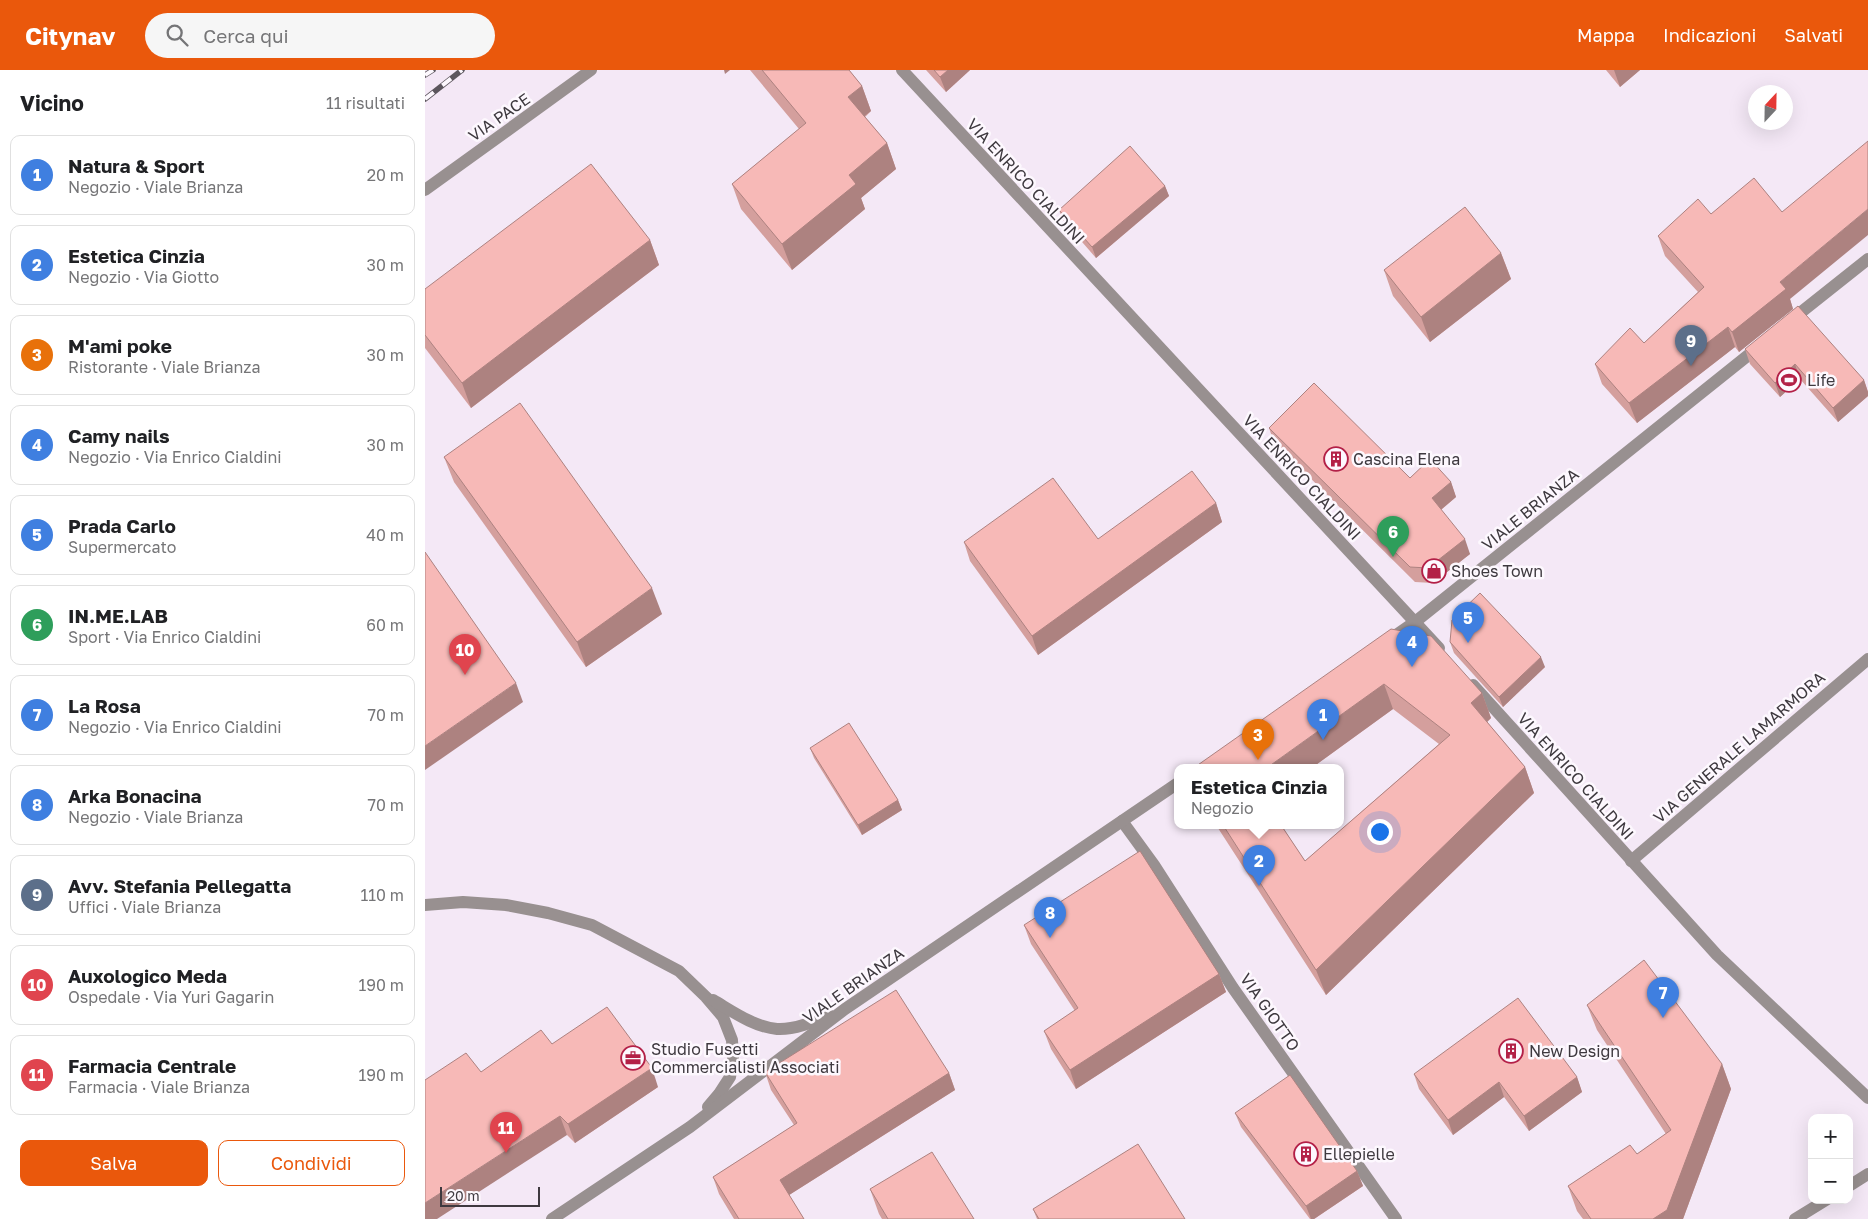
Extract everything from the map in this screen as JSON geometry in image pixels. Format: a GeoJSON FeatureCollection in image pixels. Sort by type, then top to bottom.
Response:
{"type":"FeatureCollection","features":[{"type":"Feature","properties":{"kind":"street","name":"VIA PACE"},"geometry":{"type":"LineString","coordinates":[[425,190],[591,70]]}},
{"type":"Feature","properties":{"kind":"street","name":"VIA ENRICO CIALDINI"},"geometry":{"type":"LineString","coordinates":[[902,70],[1448,658]]}},
{"type":"Feature","properties":{"kind":"street"},"geometry":{"type":"LineString","coordinates":[[1784,326],[1868,259]]}},
{"type":"Feature","properties":{"kind":"street","name":"VIALE BRIANZA"},"geometry":{"type":"LineString","coordinates":[[1382,644],[1415,622],[1769,338]]}},
{"type":"Feature","properties":{"kind":"street","name":"VIA GENERALE LAMARMORA"},"geometry":{"type":"LineString","coordinates":[[1631,861],[1868,658]]}},
{"type":"Feature","properties":{"kind":"street","name":"VIA ENRICO CIALDINI"},"geometry":{"type":"LineString","coordinates":[[1461,672],[1717,955],[1868,1098]]}},
{"type":"Feature","properties":{"kind":"street","name":"VIALE BRIANZA"},"geometry":{"type":"LineString","coordinates":[[552,1219],[690,1127],[845,1009],[1174,786]]}},
{"type":"Feature","properties":{"kind":"street","name":"VIA GIOTTO"},"geometry":{"type":"LineString","coordinates":[[1122,821],[1154,865],[1233,988],[1396,1219]]}},
{"type":"Feature","properties":{"kind":"street"},"geometry":{"type":"LineString","coordinates":[[425,905],[463,902],[505,905],[547,913],[592,925],[679,971],[706,997],[723,1017],[731,1040],[733,1059],[730,1077],[725,1086],[690,1127]]}},
{"type":"Feature","properties":{"kind":"street"},"geometry":{"type":"LineString","coordinates":[[706,997],[752,1022],[777,1029],[807,1025],[845,1009]]}},
{"type":"Feature","properties":{"kind":"street"},"geometry":{"type":"LineString","coordinates":[[1853,1183],[1868,1174]]}},
{"type":"Feature","properties":{"kind":"street"},"geometry":{"type":"LineString","coordinates":[[1795,1219],[1819,1204]]}},
{"type":"Feature","properties":{"kind":"building"},"geometry":{"type":"Polygon","coordinates":[[[762,70],[849,70],[862,86],[848,97],[887,143],[849,175],[856,184],[782,244],[732,184],[806,123],[762,70]]]}},
{"type":"Feature","properties":{"kind":"building"},"geometry":{"type":"Polygon","coordinates":[[[934,70],[948,70],[940,77],[934,70]]]}},
{"type":"Feature","properties":{"kind":"building"},"geometry":{"type":"Polygon","coordinates":[[[1868,141],[1868,209],[1780,282],[1786,289],[1732,332],[1728,327],[1629,403],[1595,364],[1630,328],[1644,343],[1704,287],[1658,236],[1698,199],[1711,214],[1754,178],[1782,212],[1868,141]]]}},
{"type":"Feature","properties":{"kind":"building"},"geometry":{"type":"Polygon","coordinates":[[[1130,146],[1165,186],[1092,247],[1059,210],[1130,146]]]}},
{"type":"Feature","properties":{"kind":"building"},"geometry":{"type":"Polygon","coordinates":[[[591,164],[650,240],[462,383],[425,335],[425,289],[591,164]]]}},
{"type":"Feature","properties":{"kind":"building"},"geometry":{"type":"Polygon","coordinates":[[[1465,207],[1501,253],[1421,317],[1384,270],[1465,207]]]}},
{"type":"Feature","properties":{"kind":"building"},"geometry":{"type":"Polygon","coordinates":[[[1798,306],[1864,380],[1833,408],[1795,364],[1775,383],[1745,349],[1798,306]]]}},
{"type":"Feature","properties":{"kind":"building"},"geometry":{"type":"Polygon","coordinates":[[[1314,383],[1410,478],[1430,459],[1451,482],[1432,498],[1465,539],[1428,568],[1410,567],[1269,428],[1314,383]]]}},
{"type":"Feature","properties":{"kind":"building"},"geometry":{"type":"Polygon","coordinates":[[[520,403],[652,588],[577,642],[444,457],[520,403]]]}},
{"type":"Feature","properties":{"kind":"building"},"geometry":{"type":"Polygon","coordinates":[[[1192,471],[1216,503],[1032,636],[964,542],[1053,478],[1098,539],[1192,471]]]}},
{"type":"Feature","properties":{"kind":"building"},"geometry":{"type":"Polygon","coordinates":[[[425,552],[516,683],[425,746],[425,552]]]}},
{"type":"Feature","properties":{"kind":"building"},"geometry":{"type":"Polygon","coordinates":[[[1480,593],[1541,657],[1499,697],[1450,642],[1452,620],[1480,593]]]}},
{"type":"Feature","properties":{"kind":"building"},"geometry":{"type":"Polygon","coordinates":[[[1391,629],[1431,636],[1482,693],[1471,703],[1525,767],[1316,970],[1226,829],[1284,829],[1305,861],[1450,735],[1384,684],[1272,764],[1199,764],[1391,629]]]}},
{"type":"Feature","properties":{"kind":"building"},"geometry":{"type":"Polygon","coordinates":[[[849,723],[898,800],[858,825],[810,748],[849,723]]]}},
{"type":"Feature","properties":{"kind":"building"},"geometry":{"type":"Polygon","coordinates":[[[1140,851],[1219,974],[1070,1070],[1044,1031],[1078,1008],[1024,925],[1140,851]]]}},
{"type":"Feature","properties":{"kind":"building"},"geometry":{"type":"Polygon","coordinates":[[[1644,960],[1722,1064],[1667,1210],[1653,1219],[1591,1219],[1568,1186],[1630,1145],[1637,1154],[1671,1130],[1587,1005],[1644,960]]]}},
{"type":"Feature","properties":{"kind":"building"},"geometry":{"type":"Polygon","coordinates":[[[896,990],[949,1073],[780,1180],[804,1219],[739,1219],[713,1177],[797,1123],[765,1072],[896,990]]]}},
{"type":"Feature","properties":{"kind":"building","name":"New Design"},"geometry":{"type":"Polygon","coordinates":[[[1518,998],[1577,1077],[1524,1116],[1499,1082],[1448,1120],[1414,1074],[1518,998]]]}},
{"type":"Feature","properties":{"kind":"building"},"geometry":{"type":"Polygon","coordinates":[[[607,1007],[652,1068],[568,1124],[560,1116],[425,1203],[425,1080],[466,1053],[481,1072],[541,1030],[552,1044],[607,1007]]]}},
{"type":"Feature","properties":{"kind":"building","name":"Ellepielle"},"geometry":{"type":"Polygon","coordinates":[[[1290,1075],[1357,1171],[1306,1206],[1235,1113],[1290,1075]]]}},
{"type":"Feature","properties":{"kind":"building"},"geometry":{"type":"Polygon","coordinates":[[[1138,1144],[1185,1219],[1039,1219],[1033,1209],[1138,1144]]]}},
{"type":"Feature","properties":{"kind":"building"},"geometry":{"type":"Polygon","coordinates":[[[932,1152],[974,1219],[888,1219],[870,1189],[932,1152]]]}},
{"type":"Feature","properties":{"kind":"railway"},"geometry":{"type":"LineString","coordinates":[[425,75],[433,70]]}},
{"type":"Feature","properties":{"kind":"railway"},"geometry":{"type":"LineString","coordinates":[[425,99],[462,70]]}},
{"type":"Feature","properties":{"kind":"place","name":"Avv. Stefania Pellegatta"},"geometry":{"type":"Point","coordinates":[1691,366]}},
{"type":"Feature","properties":{"kind":"place","name":"Life"},"geometry":{"type":"Point","coordinates":[1789,380]}},
{"type":"Feature","properties":{"kind":"place","name":"Cascina Elena"},"geometry":{"type":"Point","coordinates":[1336,459]}},
{"type":"Feature","properties":{"kind":"place","name":"IN.ME.LAB"},"geometry":{"type":"Point","coordinates":[1393,557]}},
{"type":"Feature","properties":{"kind":"place","name":"Shoes Town"},"geometry":{"type":"Point","coordinates":[1434,571]}},
{"type":"Feature","properties":{"kind":"place","name":"Prada Carlo"},"geometry":{"type":"Point","coordinates":[1468,643]}},
{"type":"Feature","properties":{"kind":"place","name":"Camy nails"},"geometry":{"type":"Point","coordinates":[1412,667]}},
{"type":"Feature","properties":{"kind":"place","name":"Auxologico Meda"},"geometry":{"type":"Point","coordinates":[465,675]}},
{"type":"Feature","properties":{"kind":"place","name":"Natura & Sport"},"geometry":{"type":"Point","coordinates":[1323,740]}},
{"type":"Feature","properties":{"kind":"place","name":"M'ami poke"},"geometry":{"type":"Point","coordinates":[1258,760]}},
{"type":"Feature","properties":{"kind":"place","name":"Estetica Cinzia"},"geometry":{"type":"Point","coordinates":[1259,886]}},
{"type":"Feature","properties":{"kind":"place","name":"Arka Bonacina"},"geometry":{"type":"Point","coordinates":[1050,938]}},
{"type":"Feature","properties":{"kind":"place","name":"La Rosa"},"geometry":{"type":"Point","coordinates":[1663,1018]}},
{"type":"Feature","properties":{"kind":"place","name":"New Design"},"geometry":{"type":"Point","coordinates":[1511,1051]}},
{"type":"Feature","properties":{"kind":"place","name":"Studio Fusetti Commercialisti Associati"},"geometry":{"type":"Point","coordinates":[633,1058]}},
{"type":"Feature","properties":{"kind":"place","name":"Farmacia Centrale"},"geometry":{"type":"Point","coordinates":[506,1153]}},
{"type":"Feature","properties":{"kind":"place","name":"Ellepielle"},"geometry":{"type":"Point","coordinates":[1306,1154]}}]}
